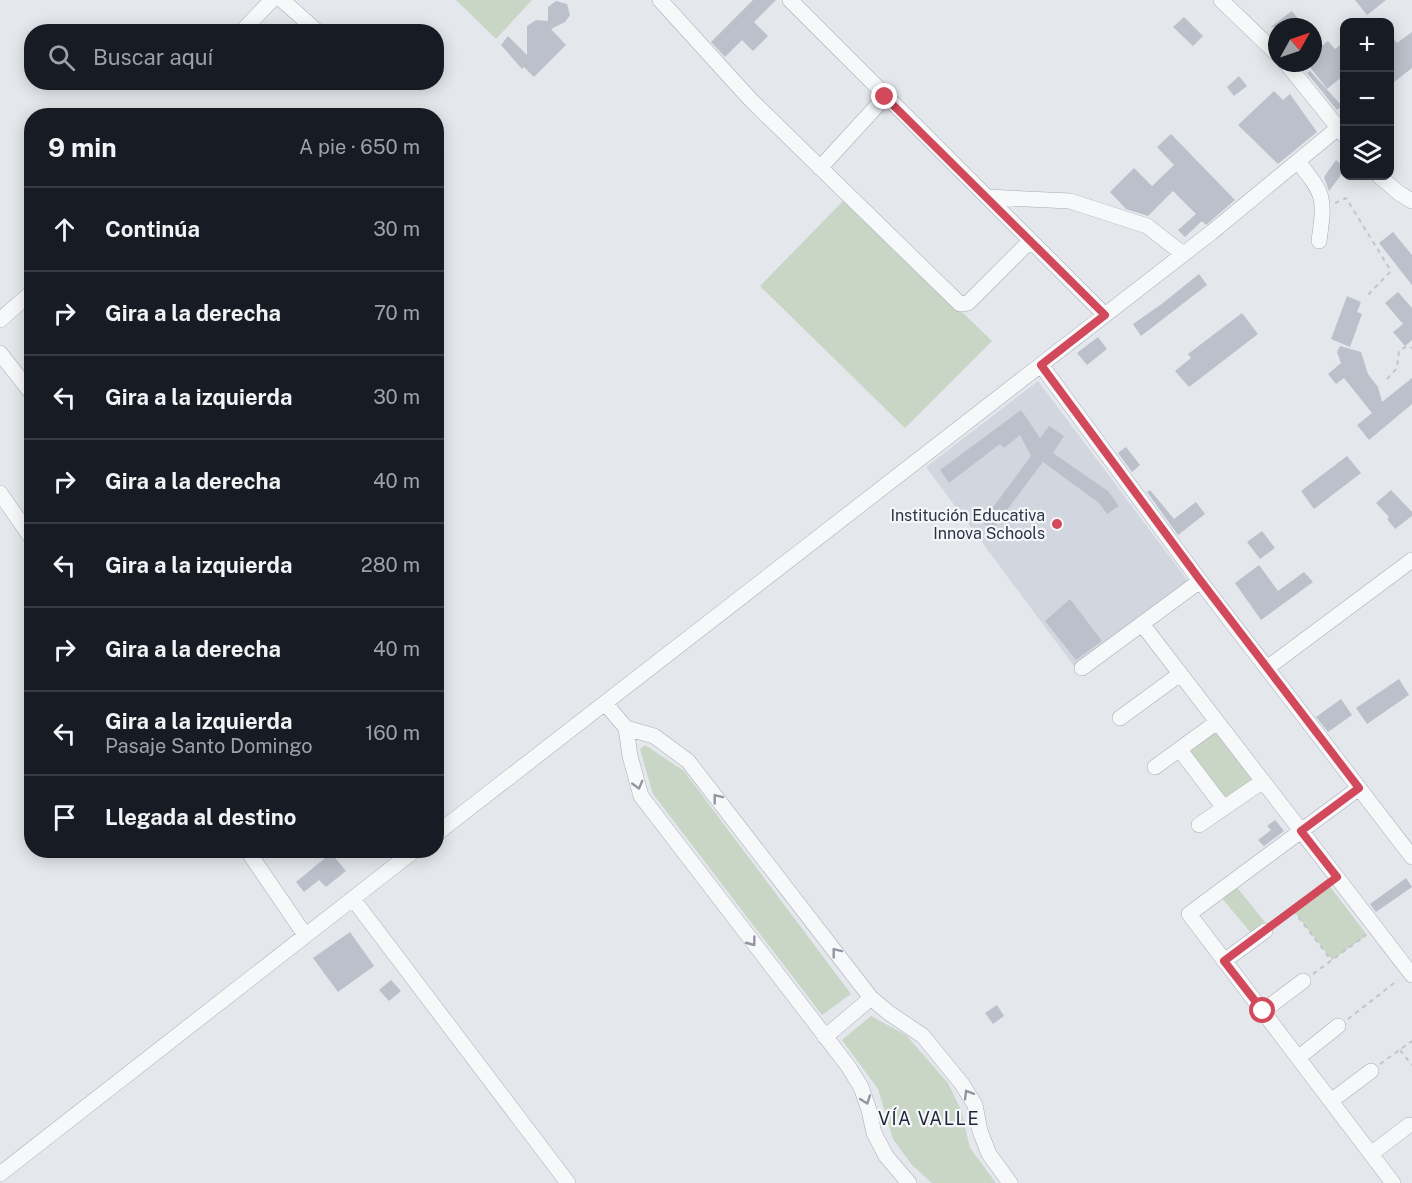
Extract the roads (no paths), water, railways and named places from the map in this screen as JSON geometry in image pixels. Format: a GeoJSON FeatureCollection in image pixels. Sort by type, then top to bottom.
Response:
{"type":"FeatureCollection","features":[{"type":"Feature","properties":{"kind":"street"},"geometry":{"type":"LineString","coordinates":[[249,24],[272,0]]}},
{"type":"Feature","properties":{"kind":"street"},"geometry":{"type":"LineString","coordinates":[[282,0],[309,24]]}},
{"type":"Feature","properties":{"kind":"street"},"geometry":{"type":"LineString","coordinates":[[660,0],[750,99],[960,304],[968,303],[1030,241]]}},
{"type":"Feature","properties":{"kind":"street"},"geometry":{"type":"LineString","coordinates":[[790,0],[1105,315]]}},
{"type":"Feature","properties":{"kind":"street"},"geometry":{"type":"LineString","coordinates":[[1221,0],[1268,45]]}},
{"type":"Feature","properties":{"kind":"street"},"geometry":{"type":"LineString","coordinates":[[1293,72],[1340,131]]}},
{"type":"Feature","properties":{"kind":"street"},"geometry":{"type":"LineString","coordinates":[[819,168],[885,97]]}},
{"type":"Feature","properties":{"kind":"street"},"geometry":{"type":"LineString","coordinates":[[444,828],[1041,365],[1298,162],[1340,133]]}},
{"type":"Feature","properties":{"kind":"street"},"geometry":{"type":"LineString","coordinates":[[1298,162],[1318,186],[1323,213],[1319,241]]}},
{"type":"Feature","properties":{"kind":"street"},"geometry":{"type":"LineString","coordinates":[[1384,180],[1412,201]]}},
{"type":"Feature","properties":{"kind":"street"},"geometry":{"type":"LineString","coordinates":[[987,197],[1070,201],[1147,226],[1183,254]]}},
{"type":"Feature","properties":{"kind":"street"},"geometry":{"type":"LineString","coordinates":[[0,320],[24,299]]}},
{"type":"Feature","properties":{"kind":"street"},"geometry":{"type":"LineString","coordinates":[[0,353],[24,384]]}},
{"type":"Feature","properties":{"kind":"street"},"geometry":{"type":"LineString","coordinates":[[1041,365],[1200,580],[1412,857]]}},
{"type":"Feature","properties":{"kind":"street"},"geometry":{"type":"LineString","coordinates":[[0,493],[24,528]]}},
{"type":"Feature","properties":{"kind":"street"},"geometry":{"type":"LineString","coordinates":[[1267,668],[1412,560]]}},
{"type":"Feature","properties":{"kind":"street"},"geometry":{"type":"LineString","coordinates":[[1082,668],[1200,580]]}},
{"type":"Feature","properties":{"kind":"street"},"geometry":{"type":"LineString","coordinates":[[1142,624],[1411,973]]}},
{"type":"Feature","properties":{"kind":"street"},"geometry":{"type":"LineString","coordinates":[[1120,718],[1180,674]]}},
{"type":"Feature","properties":{"kind":"street"},"geometry":{"type":"LineString","coordinates":[[606,703],[626,728],[640,796],[848,1066],[861,1087],[874,1133],[886,1156],[909,1183]]}},
{"type":"Feature","properties":{"kind":"street"},"geometry":{"type":"LineString","coordinates":[[1155,767],[1217,722]]}},
{"type":"Feature","properties":{"kind":"street"},"geometry":{"type":"LineString","coordinates":[[626,728],[654,736],[688,761],[871,998],[923,1036],[962,1084],[975,1105],[980,1131],[989,1154],[1010,1183]]}},
{"type":"Feature","properties":{"kind":"street"},"geometry":{"type":"LineString","coordinates":[[1180,750],[1224,808]]}},
{"type":"Feature","properties":{"kind":"street"},"geometry":{"type":"LineString","coordinates":[[1199,825],[1263,781]]}},
{"type":"Feature","properties":{"kind":"street"},"geometry":{"type":"LineString","coordinates":[[1359,788],[1189,914],[1393,1183]]}},
{"type":"Feature","properties":{"kind":"street"},"geometry":{"type":"LineString","coordinates":[[252,858],[305,935]]}},
{"type":"Feature","properties":{"kind":"street"},"geometry":{"type":"LineString","coordinates":[[0,1174],[405,858]]}},
{"type":"Feature","properties":{"kind":"street"},"geometry":{"type":"LineString","coordinates":[[352,899],[568,1183]]}},
{"type":"Feature","properties":{"kind":"street"},"geometry":{"type":"LineString","coordinates":[[1224,961],[1265,931]]}},
{"type":"Feature","properties":{"kind":"street"},"geometry":{"type":"LineString","coordinates":[[1263,1011],[1303,981]]}},
{"type":"Feature","properties":{"kind":"street"},"geometry":{"type":"LineString","coordinates":[[825,1037],[871,998]]}},
{"type":"Feature","properties":{"kind":"street"},"geometry":{"type":"LineString","coordinates":[[1298,1058],[1338,1026]]}},
{"type":"Feature","properties":{"kind":"street"},"geometry":{"type":"LineString","coordinates":[[1331,1101],[1371,1071]]}},
{"type":"Feature","properties":{"kind":"street"},"geometry":{"type":"LineString","coordinates":[[1371,1154],[1409,1125]]}},
{"type":"Feature","properties":{"kind":"place","name":"Institución Educativa Innova Schools"},"geometry":{"type":"Point","coordinates":[1057,524]}},
{"type":"Feature","properties":{"kind":"district","name":"VÍA VALLE"},"geometry":{"type":"Point","coordinates":[929,1119]}}]}
